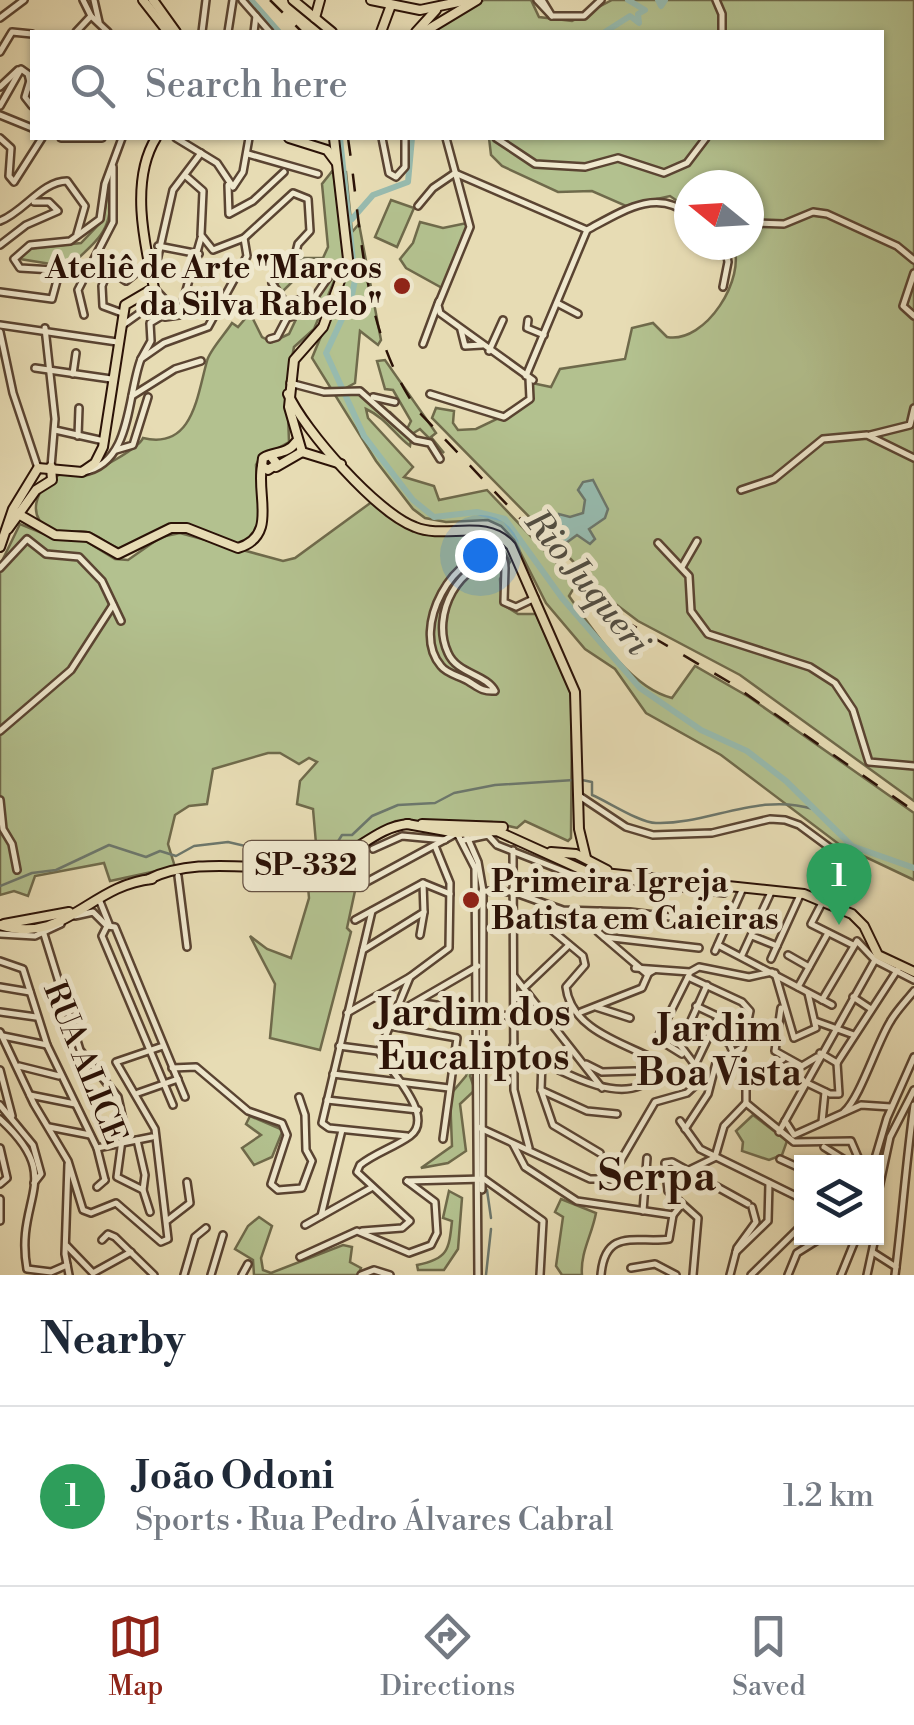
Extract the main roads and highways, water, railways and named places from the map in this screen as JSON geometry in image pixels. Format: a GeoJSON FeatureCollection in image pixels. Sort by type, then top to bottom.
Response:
{"type":"FeatureCollection","features":[{"type":"Feature","properties":{"kind":"main road"},"geometry":{"type":"LineString","coordinates":[[144,0],[166,30]]}},
{"type":"Feature","properties":{"kind":"main road"},"geometry":{"type":"LineString","coordinates":[[153,0],[175,30]]}},
{"type":"Feature","properties":{"kind":"main road"},"geometry":{"type":"LineString","coordinates":[[293,0],[329,30]]}},
{"type":"Feature","properties":{"kind":"main road"},"geometry":{"type":"LineString","coordinates":[[314,18],[320,0]]}},
{"type":"Feature","properties":{"kind":"main road"},"geometry":{"type":"LineString","coordinates":[[371,0],[412,9],[468,0]]}},
{"type":"Feature","properties":{"kind":"main road"},"geometry":{"type":"LineString","coordinates":[[422,30],[477,0]]}},
{"type":"Feature","properties":{"kind":"main road"},"geometry":{"type":"LineString","coordinates":[[382,30],[391,5]]}},
{"type":"Feature","properties":{"kind":"main road"},"geometry":{"type":"LineString","coordinates":[[434,5],[460,10]]}},
{"type":"Feature","properties":{"kind":"main road"},"geometry":{"type":"LineString","coordinates":[[421,30],[434,5]]}},
{"type":"Feature","properties":{"kind":"main road"},"geometry":{"type":"LineString","coordinates":[[412,9],[420,18],[420,30]]}},
{"type":"Feature","properties":{"kind":"main road"},"geometry":{"type":"LineString","coordinates":[[1,545],[38,468],[51,466],[82,472],[99,458],[122,313],[130,298],[154,285],[147,264],[142,169],[155,140]]}},
{"type":"Feature","properties":{"kind":"main road"},"geometry":{"type":"LineString","coordinates":[[302,140],[332,144],[347,263],[320,332],[300,349],[294,360],[288,394],[296,442],[302,452],[344,465]]}},
{"type":"Feature","properties":{"kind":"main road"},"geometry":{"type":"LineString","coordinates":[[294,418],[410,526],[434,531],[484,530],[502,537],[515,553],[576,701],[579,828],[586,858],[584,866],[570,876]]}},
{"type":"Feature","properties":{"kind":"main road"},"geometry":{"type":"LineString","coordinates":[[17,512],[55,534],[88,537],[118,554],[172,528],[186,528],[232,548],[245,546],[260,532],[265,518],[263,458],[287,451],[296,442]]}},
{"type":"Feature","properties":{"kind":"main road"},"geometry":{"type":"LineString","coordinates":[[322,458],[329,449]]}},
{"type":"Feature","properties":{"kind":"main road"},"geometry":{"type":"LineString","coordinates":[[262,466],[268,470],[302,452]]}},
{"type":"Feature","properties":{"kind":"main road"},"geometry":{"type":"LineString","coordinates":[[270,455],[276,467]]}},
{"type":"Feature","properties":{"kind":"main road"},"geometry":{"type":"LineString","coordinates":[[51,466],[52,480]]}},
{"type":"Feature","properties":{"kind":"main road"},"geometry":{"type":"LineString","coordinates":[[36,523],[32,502],[36,490],[69,472]]}},
{"type":"Feature","properties":{"kind":"main road"},"geometry":{"type":"LineString","coordinates":[[17,512],[32,502]]}},
{"type":"Feature","properties":{"kind":"main road","name":"SP-332"},"geometry":{"type":"LineString","coordinates":[[40,930],[66,919],[118,886],[195,870],[322,864],[390,827],[407,824],[462,834],[504,833],[570,876],[616,874],[800,893],[858,918],[878,955],[914,974]]}},
{"type":"Feature","properties":{"kind":"main road","name":"SP-332"},"geometry":{"type":"LineString","coordinates":[[462,834],[498,826],[552,853],[586,858],[616,874]]}},
{"type":"Feature","properties":{"kind":"main road"},"geometry":{"type":"LineString","coordinates":[[564,854],[573,847],[579,828]]}},
{"type":"Feature","properties":{"kind":"main road"},"geometry":{"type":"LineString","coordinates":[[581,844],[598,866]]}},
{"type":"Feature","properties":{"kind":"main road","name":"SP-332"},"geometry":{"type":"LineString","coordinates":[[149,879],[195,870]]}},
{"type":"Feature","properties":{"kind":"main road","name":"SP-332"},"geometry":{"type":"LineString","coordinates":[[40,930],[82,907]]}},
{"type":"Feature","properties":{"kind":"main road"},"geometry":{"type":"LineString","coordinates":[[34,919],[40,930],[0,925],[34,919]]}},
{"type":"Feature","properties":{"kind":"water"},"geometry":{"type":"Polygon","coordinates":[[[593,480],[608,509],[605,518],[589,529],[595,539],[590,544],[577,535],[566,543],[557,539],[559,514],[570,517],[583,513],[585,500],[578,490],[583,482],[593,480]]]}},
{"type":"Feature","properties":{"kind":"waterway"},"geometry":{"type":"LineString","coordinates":[[251,0],[277,30]]}},
{"type":"Feature","properties":{"kind":"waterway","name":"Rio Juqueri"},"geometry":{"type":"LineString","coordinates":[[608,30],[630,16],[639,23],[638,14],[645,10],[628,0]]}},
{"type":"Feature","properties":{"kind":"waterway","name":"Rio Juqueri"},"geometry":{"type":"LineString","coordinates":[[658,0],[661,6],[665,0]]}},
{"type":"Feature","properties":{"kind":"waterway","name":"Rio Juqueri"},"geometry":{"type":"LineString","coordinates":[[340,140],[355,280],[351,300],[326,353],[364,436],[413,500],[434,517],[477,512],[505,519],[562,598],[640,688],[701,730],[747,751],[786,781],[852,846],[914,868]]}},
{"type":"Feature","properties":{"kind":"waterway","name":"Rio Juqueri"},"geometry":{"type":"LineString","coordinates":[[352,219],[373,195],[408,182],[412,140]]}},
{"type":"Feature","properties":{"kind":"waterway"},"geometry":{"type":"LineString","coordinates":[[0,886],[32,873],[56,870],[109,845],[146,857],[160,851],[176,856],[194,846],[228,842],[276,853],[321,847],[337,843],[342,835],[352,835],[372,816],[398,805],[435,803],[454,793],[495,785],[574,780]]}},
{"type":"Feature","properties":{"kind":"waterway"},"geometry":{"type":"LineString","coordinates":[[582,780],[592,782],[592,795],[656,823],[772,804],[813,809]]}},
{"type":"Feature","properties":{"kind":"waterway"},"geometry":{"type":"LineString","coordinates":[[487,1190],[491,1218]]}},
{"type":"Feature","properties":{"kind":"waterway"},"geometry":{"type":"LineString","coordinates":[[486,1275],[491,1229]]}},
{"type":"Feature","properties":{"kind":"railway"},"geometry":{"type":"LineString","coordinates":[[270,0],[300,30]]}},
{"type":"Feature","properties":{"kind":"railway"},"geometry":{"type":"LineString","coordinates":[[348,140],[375,315],[400,381],[419,412],[608,611],[729,682],[914,811]]}},
{"type":"Feature","properties":{"kind":"place","name":"Ateliê de Arte \"Marcos da Silva Rabelo\""},"geometry":{"type":"Point","coordinates":[402,286]}},
{"type":"Feature","properties":{"kind":"place","name":"Primeira Igreja Batista em Caieiras"},"geometry":{"type":"Point","coordinates":[471,900]}},
{"type":"Feature","properties":{"kind":"place","name":"João Odoni"},"geometry":{"type":"Point","coordinates":[839,925]}},
{"type":"Feature","properties":{"kind":"district","name":"Jardim dos Eucaliptos"},"geometry":{"type":"Point","coordinates":[474,1035]}},
{"type":"Feature","properties":{"kind":"district","name":"Jardim Boa Vista"},"geometry":{"type":"Point","coordinates":[719,1051]}},
{"type":"Feature","properties":{"kind":"district","name":"Serpa"},"geometry":{"type":"Point","coordinates":[657,1177]}}]}
